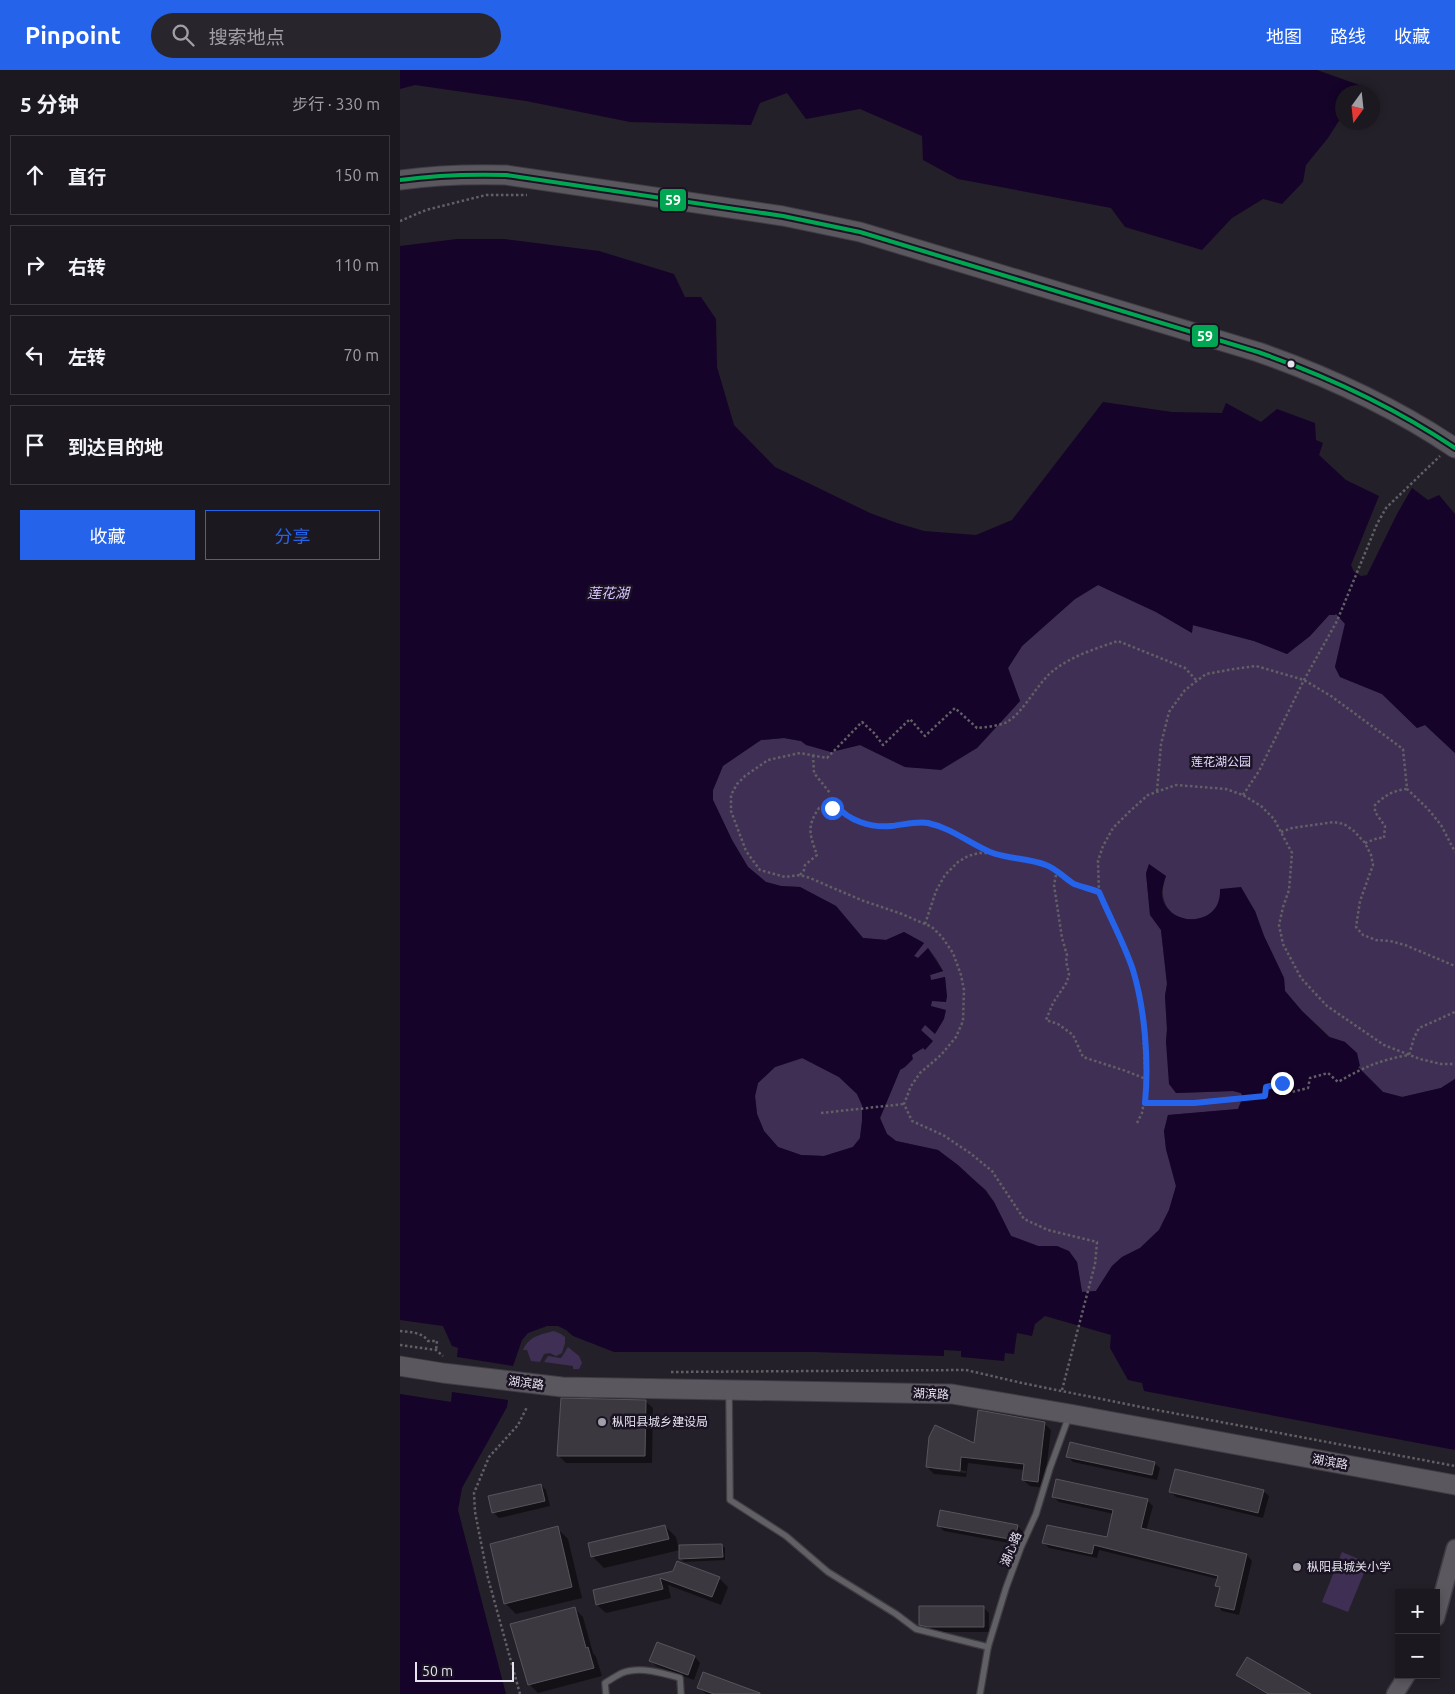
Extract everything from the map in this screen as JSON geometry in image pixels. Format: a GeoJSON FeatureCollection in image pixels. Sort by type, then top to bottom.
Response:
{"type":"FeatureCollection","features":[{"type":"Feature","properties":{"kind":"main road"},"geometry":{"type":"LineString","coordinates":[[400,180],[464,174],[506,175],[783,216],[860,232],[1291,363],[1347,387],[1453,446]]}},
{"type":"Feature","properties":{"kind":"main road","name":"湖滨路"},"geometry":{"type":"LineString","coordinates":[[400,1366],[445,1367],[562,1387],[952,1394],[1455,1485]]}},
{"type":"Feature","properties":{"kind":"main road"},"geometry":{"type":"LineString","coordinates":[[1440,1603],[1455,1548]]}},
{"type":"Feature","properties":{"kind":"main road"},"geometry":{"type":"LineString","coordinates":[[1395,1694],[1404,1679]]}},
{"type":"Feature","properties":{"kind":"lane"},"geometry":{"type":"LineString","coordinates":[[729,1390],[730,1500],[786,1536],[828,1572],[896,1614],[916,1629],[988,1647]]}},
{"type":"Feature","properties":{"kind":"lane","name":"湖心路"},"geometry":{"type":"LineString","coordinates":[[980,1694],[988,1647],[1006,1588],[1021,1547],[1036,1514],[1050,1468],[1070,1414]]}},
{"type":"Feature","properties":{"kind":"lane"},"geometry":{"type":"LineString","coordinates":[[606,1694],[605,1683],[624,1673],[638,1671],[657,1672],[680,1678],[681,1694]]}},
{"type":"Feature","properties":{"kind":"path"},"geometry":{"type":"LineString","coordinates":[[400,221],[426,210],[486,195],[531,195]]}},
{"type":"Feature","properties":{"kind":"path"},"geometry":{"type":"LineString","coordinates":[[1243,795],[1259,771],[1304,680],[1337,621],[1377,524],[1386,508],[1453,446]]}},
{"type":"Feature","properties":{"kind":"path"},"geometry":{"type":"LineString","coordinates":[[904,1104],[920,1073],[941,1055],[956,1037],[963,1021],[964,990],[961,974],[953,954],[942,937],[932,927],[800,874],[785,877],[760,870],[746,852],[733,820],[730,803],[737,784],[750,772],[768,760],[800,753],[828,758],[862,722],[883,745],[910,719],[926,736],[955,708],[977,728],[1006,722],[1055,668],[1089,651],[1118,641],[1185,668],[1197,681]]}},
{"type":"Feature","properties":{"kind":"path"},"geometry":{"type":"LineString","coordinates":[[1157,791],[1162,744],[1170,712],[1185,690],[1206,674],[1256,666],[1304,680],[1338,701],[1403,749],[1406,789],[1428,809],[1441,825],[1455,852]]}},
{"type":"Feature","properties":{"kind":"path"},"geometry":{"type":"LineString","coordinates":[[813,755],[814,773],[830,793]]}},
{"type":"Feature","properties":{"kind":"path"},"geometry":{"type":"LineString","coordinates":[[1136,1123],[1145,1103],[1146,1079],[1142,1008],[1132,968],[1099,892],[1097,878],[1098,862],[1103,846],[1113,828],[1129,812],[1148,796],[1176,785],[1226,789],[1243,795],[1261,806],[1274,820],[1292,853],[1290,890],[1283,907],[1279,925],[1283,944],[1301,978],[1328,1006],[1384,1045],[1409,1055],[1441,1064],[1455,1064]]}},
{"type":"Feature","properties":{"kind":"path"},"geometry":{"type":"LineString","coordinates":[[1365,843],[1378,838],[1384,838],[1384,826],[1375,812],[1375,805],[1383,797],[1398,790],[1406,789]]}},
{"type":"Feature","properties":{"kind":"path"},"geometry":{"type":"LineString","coordinates":[[800,874],[804,870],[804,865],[817,855],[810,835],[810,827],[815,813],[819,808],[832,808],[836,805],[848,816],[861,823],[889,827],[918,822],[936,826],[992,853]]}},
{"type":"Feature","properties":{"kind":"path"},"geometry":{"type":"LineString","coordinates":[[1281,832],[1292,828],[1334,822],[1344,824],[1354,831],[1365,843],[1371,855],[1373,865],[1360,901],[1356,927],[1363,936],[1406,945],[1455,966]]}},
{"type":"Feature","properties":{"kind":"path"},"geometry":{"type":"LineString","coordinates":[[925,924],[936,891],[945,875],[968,856],[979,853],[992,853],[1032,861],[1057,870],[1074,883],[1099,892]]}},
{"type":"Feature","properties":{"kind":"path"},"geometry":{"type":"LineString","coordinates":[[1057,870],[1054,885],[1069,974],[1067,982],[1046,1020],[1058,1024],[1073,1035],[1083,1057],[1126,1070],[1146,1079]]}},
{"type":"Feature","properties":{"kind":"path"},"geometry":{"type":"LineString","coordinates":[[1409,1055],[1419,1028],[1455,1012]]}},
{"type":"Feature","properties":{"kind":"path"},"geometry":{"type":"LineString","coordinates":[[1145,1103],[1194,1103],[1239,1100],[1265,1096],[1266,1087],[1282,1083],[1292,1092],[1308,1088],[1310,1078],[1328,1073],[1338,1082],[1360,1069],[1384,1060],[1409,1055]]}},
{"type":"Feature","properties":{"kind":"path"},"geometry":{"type":"LineString","coordinates":[[821,1113],[904,1104]]}},
{"type":"Feature","properties":{"kind":"path"},"geometry":{"type":"LineString","coordinates":[[904,1104],[912,1121],[943,1135],[992,1171],[1024,1219],[1048,1230],[1097,1242],[1091,1281],[1062,1390]]}},
{"type":"Feature","properties":{"kind":"path"},"geometry":{"type":"LineString","coordinates":[[400,1331],[415,1332],[424,1336],[428,1341],[437,1341],[436,1350],[445,1367]]}},
{"type":"Feature","properties":{"kind":"path"},"geometry":{"type":"LineString","coordinates":[[400,1344],[436,1350]]}},
{"type":"Feature","properties":{"kind":"path"},"geometry":{"type":"LineString","coordinates":[[668,1372],[966,1370],[1146,1408],[1455,1466]]}},
{"type":"Feature","properties":{"kind":"path"},"geometry":{"type":"LineString","coordinates":[[520,1694],[488,1578],[474,1512],[474,1493],[489,1456],[518,1425],[527,1407]]}},
{"type":"Feature","properties":{"kind":"green space","name":"莲花湖公园"},"geometry":{"type":"Polygon","coordinates":[[[1098,585],[1156,612],[1192,633],[1192,625],[1254,641],[1287,654],[1310,636],[1330,614],[1336,613],[1345,623],[1335,667],[1340,677],[1382,694],[1417,728],[1425,725],[1455,753],[1455,1079],[1441,1088],[1403,1097],[1383,1092],[1358,1067],[1345,1042],[1330,1037],[1302,1011],[1285,991],[1284,978],[1264,936],[1255,911],[1221,897],[1216,907],[1209,914],[1200,918],[1181,918],[1166,906],[1163,886],[1166,876],[1146,873],[1150,914],[1161,930],[1167,984],[1165,996],[1166,1042],[1176,1093],[1233,1091],[1241,1093],[1243,1097],[1238,1109],[1168,1115],[1164,1131],[1166,1149],[1176,1186],[1169,1210],[1159,1230],[1140,1248],[1122,1257],[1112,1266],[1096,1291],[1082,1292],[1077,1262],[1057,1246],[1038,1246],[1011,1236],[986,1190],[938,1150],[896,1141],[887,1134],[883,1126],[880,1118],[900,1070],[911,1055],[923,1048],[921,1030],[925,1025],[932,1000],[947,997],[945,977],[931,981],[930,975],[943,971],[937,960],[928,948],[918,958],[914,956],[924,943],[904,932],[886,940],[863,938],[836,906],[800,887],[781,886],[766,882],[748,867],[732,840],[713,800],[713,790],[723,765],[761,740],[784,738],[801,741],[831,752],[860,745],[905,767],[920,768],[977,748],[1020,701],[1008,668],[1022,646],[1075,599],[1098,585]]]}},
{"type":"Feature","properties":{"kind":"green space"},"geometry":{"type":"Polygon","coordinates":[[[803,1058],[839,1077],[857,1094],[862,1105],[862,1121],[860,1138],[853,1147],[824,1156],[801,1155],[778,1147],[764,1131],[757,1114],[755,1096],[758,1083],[775,1067],[803,1058]]]}},
{"type":"Feature","properties":{"kind":"green space"},"geometry":{"type":"Polygon","coordinates":[[[554,1331],[565,1337],[562,1353],[556,1356],[550,1353],[544,1354],[540,1362],[531,1361],[527,1350],[523,1350],[528,1342],[544,1333],[554,1331]]]}},
{"type":"Feature","properties":{"kind":"green space"},"geometry":{"type":"Polygon","coordinates":[[[568,1347],[579,1356],[582,1363],[579,1369],[573,1369],[573,1366],[544,1362],[548,1356],[561,1358],[568,1347]]]}},
{"type":"Feature","properties":{"kind":"green space"},"geometry":{"type":"Polygon","coordinates":[[[1342,1552],[1368,1563],[1348,1612],[1322,1602],[1342,1552]]]}},
{"type":"Feature","properties":{"kind":"water"},"geometry":{"type":"Polygon","coordinates":[[[400,70],[1317,70],[1359,85],[1335,85],[1335,127],[1306,165],[1303,182],[1282,204],[1263,199],[1232,218],[1202,250],[1125,227],[1111,208],[958,179],[923,160],[922,136],[860,109],[806,119],[787,93],[760,103],[751,125],[630,122],[526,101],[415,85],[400,89],[400,70]]]}},
{"type":"Feature","properties":{"kind":"water","name":"莲花湖"},"geometry":{"type":"Polygon","coordinates":[[[457,239],[504,239],[599,251],[674,274],[685,297],[701,297],[716,319],[717,367],[734,425],[775,467],[870,513],[924,531],[976,535],[1012,520],[1103,402],[1172,412],[1222,413],[1226,403],[1261,422],[1277,409],[1315,423],[1316,440],[1323,443],[1319,455],[1346,480],[1379,496],[1351,565],[1354,572],[1361,576],[1367,575],[1412,488],[1428,500],[1439,495],[1455,514],[1455,753],[1425,725],[1417,728],[1382,694],[1340,677],[1335,667],[1345,624],[1336,614],[1329,615],[1310,636],[1287,654],[1254,641],[1193,625],[1192,633],[1156,612],[1098,585],[1075,599],[1022,646],[1008,668],[1020,701],[977,748],[941,770],[905,767],[860,745],[831,752],[806,745],[801,741],[784,738],[761,740],[723,766],[713,790],[713,800],[732,840],[748,867],[766,882],[781,886],[800,887],[836,906],[863,938],[886,940],[904,932],[924,943],[914,956],[918,958],[928,948],[943,971],[930,975],[931,980],[945,977],[947,997],[946,1002],[932,1001],[931,1006],[946,1010],[944,1019],[935,1034],[925,1025],[921,1030],[933,1041],[925,1050],[923,1048],[912,1055],[913,1059],[900,1070],[880,1118],[887,1134],[896,1141],[938,1150],[958,1165],[985,1190],[994,1202],[1011,1236],[1038,1246],[1057,1246],[1069,1251],[1077,1262],[1082,1292],[1096,1291],[1112,1266],[1122,1257],[1140,1248],[1159,1230],[1169,1210],[1176,1186],[1166,1149],[1164,1131],[1168,1115],[1238,1109],[1243,1097],[1241,1093],[1233,1091],[1176,1093],[1169,1084],[1165,996],[1167,984],[1161,930],[1150,915],[1146,873],[1149,864],[1166,876],[1162,891],[1164,903],[1170,911],[1180,917],[1202,918],[1212,912],[1218,903],[1220,889],[1241,887],[1255,911],[1264,936],[1284,978],[1285,991],[1302,1011],[1329,1037],[1345,1042],[1357,1053],[1360,1066],[1358,1067],[1383,1092],[1402,1097],[1441,1088],[1455,1079],[1455,1450],[1144,1391],[1142,1383],[1128,1380],[1110,1348],[1111,1335],[1045,1316],[1035,1324],[1032,1336],[1017,1333],[1014,1354],[1005,1353],[1004,1361],[961,1357],[961,1351],[944,1350],[944,1356],[814,1352],[614,1352],[573,1336],[558,1326],[547,1326],[528,1333],[522,1340],[513,1366],[457,1357],[458,1348],[452,1346],[443,1326],[400,1320],[400,246],[457,239]],[[802,1058],[775,1067],[758,1083],[755,1096],[757,1114],[764,1131],[778,1147],[801,1155],[824,1156],[853,1147],[860,1138],[862,1105],[857,1094],[839,1077],[802,1058]]]}},
{"type":"Feature","properties":{"kind":"water"},"geometry":{"type":"Polygon","coordinates":[[[452,1392],[508,1400],[507,1407],[462,1488],[458,1510],[506,1694],[400,1694],[400,1394],[451,1402],[452,1392]]]}},
{"type":"Feature","properties":{"kind":"building","name":"枞阳县城乡建设局"},"geometry":{"type":"Polygon","coordinates":[[[561,1398],[646,1400],[645,1456],[557,1456],[561,1398]]]}},
{"type":"Feature","properties":{"kind":"building"},"geometry":{"type":"Polygon","coordinates":[[[978,1410],[1045,1422],[1038,1482],[1022,1480],[1024,1464],[961,1457],[960,1471],[926,1467],[929,1437],[935,1425],[974,1443],[978,1410]]]}},
{"type":"Feature","properties":{"kind":"building"},"geometry":{"type":"Polygon","coordinates":[[[1070,1442],[1155,1462],[1152,1475],[1066,1457],[1070,1442]]]}},
{"type":"Feature","properties":{"kind":"building"},"geometry":{"type":"Polygon","coordinates":[[[1175,1469],[1264,1490],[1258,1513],[1169,1492],[1175,1469]]]}},
{"type":"Feature","properties":{"kind":"building"},"geometry":{"type":"Polygon","coordinates":[[[1056,1479],[1148,1499],[1141,1528],[1247,1554],[1234,1610],[1215,1606],[1220,1587],[1215,1586],[1218,1576],[1094,1545],[1092,1554],[1042,1543],[1047,1525],[1107,1537],[1113,1510],[1052,1497],[1056,1479]]]}},
{"type":"Feature","properties":{"kind":"building"},"geometry":{"type":"Polygon","coordinates":[[[541,1484],[545,1501],[492,1513],[488,1496],[541,1484]]]}},
{"type":"Feature","properties":{"kind":"building"},"geometry":{"type":"Polygon","coordinates":[[[940,1510],[1018,1525],[1015,1540],[937,1526],[940,1510]]]}},
{"type":"Feature","properties":{"kind":"building"},"geometry":{"type":"Polygon","coordinates":[[[665,1525],[669,1539],[591,1557],[588,1543],[665,1525]]]}},
{"type":"Feature","properties":{"kind":"building"},"geometry":{"type":"Polygon","coordinates":[[[558,1526],[572,1587],[504,1604],[490,1544],[558,1526]]]}},
{"type":"Feature","properties":{"kind":"building"},"geometry":{"type":"Polygon","coordinates":[[[722,1544],[723,1557],[679,1559],[679,1545],[722,1544]]]}},
{"type":"Feature","properties":{"kind":"building"},"geometry":{"type":"Polygon","coordinates":[[[677,1561],[720,1577],[712,1597],[660,1578],[663,1589],[596,1605],[593,1590],[673,1571],[677,1561]]]}},
{"type":"Feature","properties":{"kind":"building"},"geometry":{"type":"Polygon","coordinates":[[[919,1606],[984,1606],[984,1627],[928,1627],[919,1625],[919,1606]]]}},
{"type":"Feature","properties":{"kind":"building"},"geometry":{"type":"Polygon","coordinates":[[[575,1607],[586,1648],[588,1647],[594,1668],[528,1685],[510,1624],[575,1607]]]}},
{"type":"Feature","properties":{"kind":"building"},"geometry":{"type":"Polygon","coordinates":[[[657,1642],[695,1656],[688,1675],[649,1661],[657,1642]]]}},
{"type":"Feature","properties":{"kind":"building"},"geometry":{"type":"Polygon","coordinates":[[[1247,1657],[1311,1694],[1268,1694],[1236,1675],[1247,1657]]]}},
{"type":"Feature","properties":{"kind":"building"},"geometry":{"type":"Polygon","coordinates":[[[703,1672],[760,1694],[714,1694],[697,1688],[703,1672]]]}},
{"type":"Feature","properties":{"kind":"transit line","name":"59"},"geometry":{"type":"LineString","coordinates":[[400,180],[453,175],[506,175],[783,216],[860,232],[1284,361],[1335,382],[1384,406],[1455,448]]}},
{"type":"Feature","properties":{"kind":"place","name":"枞阳县城乡建设局"},"geometry":{"type":"Point","coordinates":[602,1422]}},
{"type":"Feature","properties":{"kind":"place","name":"枞阳县城关小学"},"geometry":{"type":"Point","coordinates":[1297,1567]}},
{"type":"Feature","properties":{"kind":"route"},"geometry":{"type":"LineString","coordinates":[[832,808],[836,805],[848,816],[861,823],[889,827],[918,822],[944,828],[992,853],[1044,864],[1057,870],[1074,883],[1099,892],[1132,968],[1142,1008],[1146,1079],[1145,1103],[1194,1103],[1239,1100],[1265,1096],[1266,1087],[1282,1083]]}}]}
